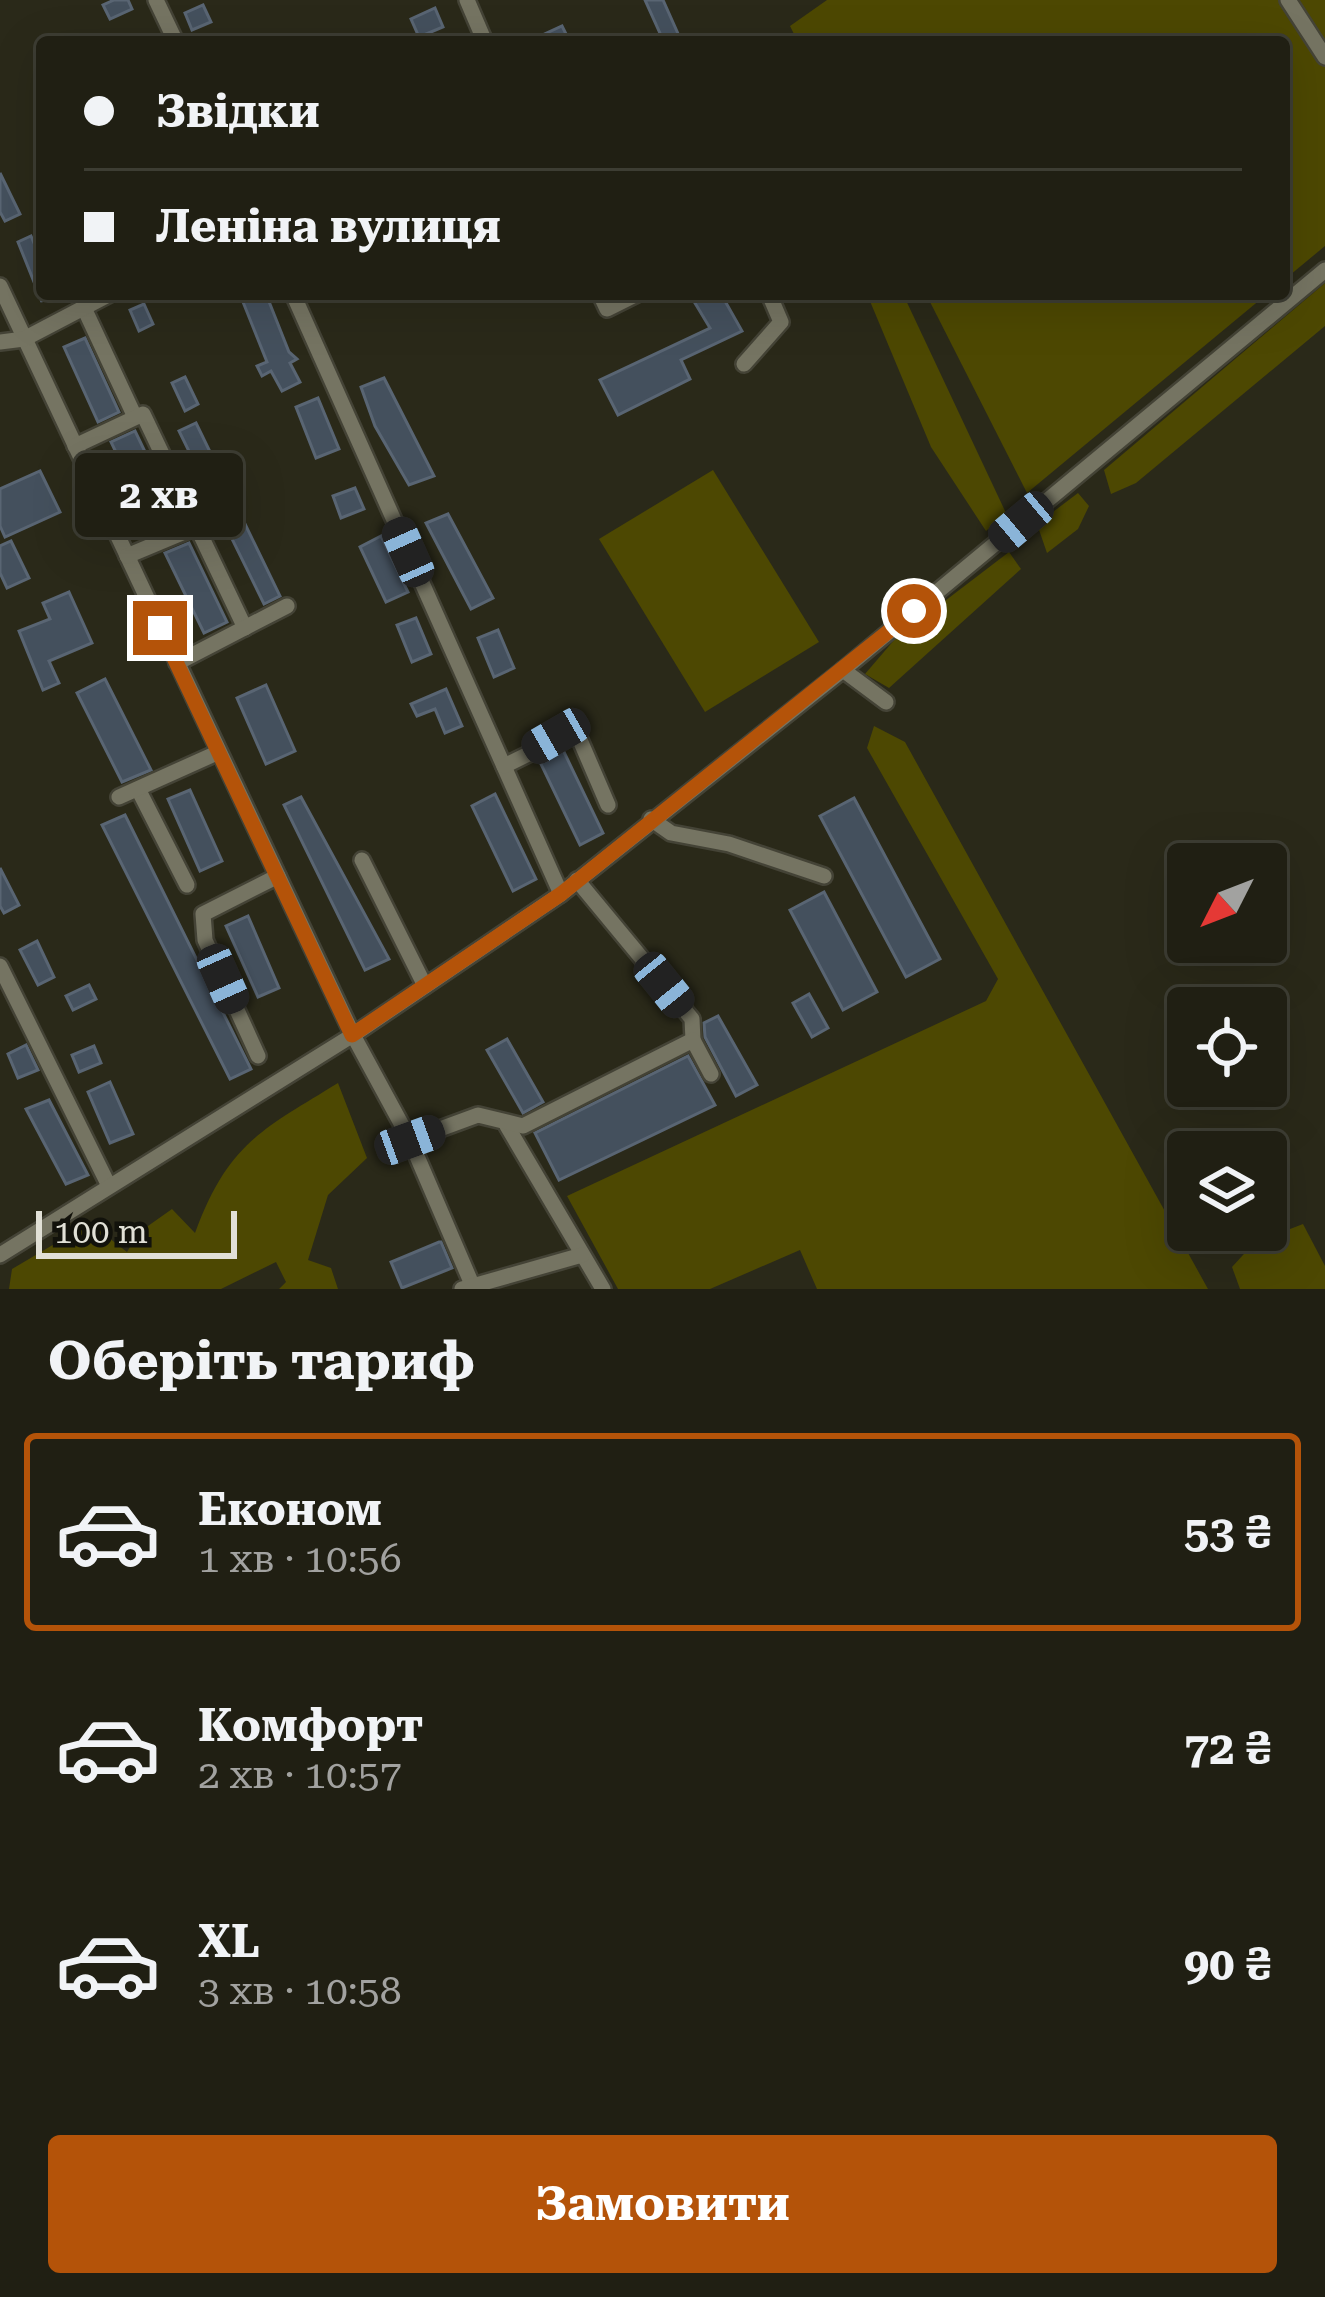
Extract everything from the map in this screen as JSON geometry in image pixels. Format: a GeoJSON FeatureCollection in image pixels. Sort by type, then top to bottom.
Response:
{"type":"FeatureCollection","features":[{"type":"Feature","properties":{"kind":"street"},"geometry":{"type":"LineString","coordinates":[[156,0],[173,36]]}},
{"type":"Feature","properties":{"kind":"street"},"geometry":{"type":"LineString","coordinates":[[466,0],[482,36]]}},
{"type":"Feature","properties":{"kind":"street"},"geometry":{"type":"LineString","coordinates":[[1288,0],[1325,57]]}},
{"type":"Feature","properties":{"kind":"street"},"geometry":{"type":"LineString","coordinates":[[1290,299],[1325,270]]}},
{"type":"Feature","properties":{"kind":"street"},"geometry":{"type":"LineString","coordinates":[[0,286],[352,1035],[410,1140],[470,1287],[582,1255]]}},
{"type":"Feature","properties":{"kind":"street"},"geometry":{"type":"LineString","coordinates":[[0,342],[24,339],[99,300]]}},
{"type":"Feature","properties":{"kind":"street"},"geometry":{"type":"LineString","coordinates":[[296,300],[561,894]]}},
{"type":"Feature","properties":{"kind":"street"},"geometry":{"type":"LineString","coordinates":[[744,364],[782,322],[772,300]]}},
{"type":"Feature","properties":{"kind":"street"},"geometry":{"type":"LineString","coordinates":[[0,1255],[352,1035],[561,894],[843,670],[1289,300]]}},
{"type":"Feature","properties":{"kind":"street"},"geometry":{"type":"LineString","coordinates":[[84,308],[135,417]]}},
{"type":"Feature","properties":{"kind":"street"},"geometry":{"type":"LineString","coordinates":[[75,446],[143,414],[201,525],[245,628]]}},
{"type":"Feature","properties":{"kind":"street"},"geometry":{"type":"LineString","coordinates":[[127,556],[201,525]]}},
{"type":"Feature","properties":{"kind":"street"},"geometry":{"type":"LineString","coordinates":[[177,663],[287,606]]}},
{"type":"Feature","properties":{"kind":"street"},"geometry":{"type":"LineString","coordinates":[[843,670],[886,702]]}},
{"type":"Feature","properties":{"kind":"street"},"geometry":{"type":"LineString","coordinates":[[504,766],[568,734],[580,740],[608,806]]}},
{"type":"Feature","properties":{"kind":"street"},"geometry":{"type":"LineString","coordinates":[[118,797],[219,752]]}},
{"type":"Feature","properties":{"kind":"street"},"geometry":{"type":"LineString","coordinates":[[138,789],[187,885]]}},
{"type":"Feature","properties":{"kind":"street"},"geometry":{"type":"LineString","coordinates":[[651,819],[671,833],[729,844],[824,876]]}},
{"type":"Feature","properties":{"kind":"street"},"geometry":{"type":"LineString","coordinates":[[362,860],[425,986]]}},
{"type":"Feature","properties":{"kind":"street"},"geometry":{"type":"LineString","coordinates":[[257,1056],[205,940],[202,914],[278,876]]}},
{"type":"Feature","properties":{"kind":"street"},"geometry":{"type":"LineString","coordinates":[[578,880],[692,1019],[693,1040],[712,1074]]}},
{"type":"Feature","properties":{"kind":"street"},"geometry":{"type":"LineString","coordinates":[[0,966],[110,1186]]}},
{"type":"Feature","properties":{"kind":"street"},"geometry":{"type":"LineString","coordinates":[[410,1140],[478,1115],[507,1126],[542,1118],[693,1040]]}},
{"type":"Feature","properties":{"kind":"street"},"geometry":{"type":"LineString","coordinates":[[507,1126],[604,1289]]}},
{"type":"Feature","properties":{"kind":"shaded area"},"geometry":{"type":"Polygon","coordinates":[[[827,0],[1325,0],[1325,246],[1290,275],[1290,36],[795,36],[790,26],[827,0]]]}},
{"type":"Feature","properties":{"kind":"shaded area"},"geometry":{"type":"Polygon","coordinates":[[[1325,283],[1325,326],[1136,483],[1111,494],[1104,470],[1325,283]]]}},
{"type":"Feature","properties":{"kind":"shaded area"},"geometry":{"type":"Polygon","coordinates":[[[870,300],[906,300],[1006,513],[986,531],[931,447],[870,300]]]}},
{"type":"Feature","properties":{"kind":"shaded area"},"geometry":{"type":"Polygon","coordinates":[[[929,300],[1260,300],[1027,493],[929,300]]]}},
{"type":"Feature","properties":{"kind":"shaded area"},"geometry":{"type":"Polygon","coordinates":[[[713,470],[819,642],[705,712],[599,539],[713,470]]]}},
{"type":"Feature","properties":{"kind":"shaded area"},"geometry":{"type":"Polygon","coordinates":[[[1078,493],[1089,506],[1078,529],[1047,553],[1037,524],[1078,493]]]}},
{"type":"Feature","properties":{"kind":"shaded area"},"geometry":{"type":"Polygon","coordinates":[[[1009,552],[1021,569],[889,688],[865,674],[895,639],[1009,552]]]}},
{"type":"Feature","properties":{"kind":"shaded area"},"geometry":{"type":"Polygon","coordinates":[[[874,726],[905,742],[1167,1215],[1167,1251],[1187,1251],[1208,1289],[817,1289],[800,1250],[710,1289],[618,1289],[567,1196],[986,1001],[998,979],[867,748],[874,726]]]}},
{"type":"Feature","properties":{"kind":"shaded area"},"geometry":{"type":"Polygon","coordinates":[[[338,1083],[367,1158],[328,1195],[308,1260],[331,1268],[338,1289],[279,1289],[286,1282],[276,1262],[221,1289],[9,1289],[12,1269],[90,1223],[127,1252],[138,1233],[172,1209],[195,1233],[234,1159],[267,1128],[338,1083]]]}},
{"type":"Feature","properties":{"kind":"shaded area"},"geometry":{"type":"Polygon","coordinates":[[[1303,1224],[1325,1266],[1325,1289],[1240,1289],[1232,1267],[1247,1251],[1287,1251],[1287,1230],[1303,1224]]]}},
{"type":"Feature","properties":{"kind":"building"},"geometry":{"type":"Polygon","coordinates":[[[128,0],[132,9],[110,19],[103,5],[128,0]]]}},
{"type":"Feature","properties":{"kind":"building"},"geometry":{"type":"Polygon","coordinates":[[[645,0],[663,0],[679,36],[661,36],[645,0]]]}},
{"type":"Feature","properties":{"kind":"building"},"geometry":{"type":"Polygon","coordinates":[[[203,5],[211,22],[192,30],[185,13],[203,5]]]}},
{"type":"Feature","properties":{"kind":"building"},"geometry":{"type":"Polygon","coordinates":[[[435,8],[443,27],[419,36],[411,19],[435,8]]]}},
{"type":"Feature","properties":{"kind":"building"},"geometry":{"type":"Polygon","coordinates":[[[562,26],[567,36],[540,36],[562,26]]]}},
{"type":"Feature","properties":{"kind":"building"},"geometry":{"type":"Polygon","coordinates":[[[0,173],[20,214],[5,221],[0,212],[0,173]]]}},
{"type":"Feature","properties":{"kind":"building"},"geometry":{"type":"Polygon","coordinates":[[[31,236],[36,248],[36,287],[18,242],[31,236]]]}},
{"type":"Feature","properties":{"kind":"building"},"geometry":{"type":"Polygon","coordinates":[[[268,300],[289,352],[297,359],[290,363],[300,382],[282,391],[271,371],[262,376],[257,366],[267,362],[243,302],[268,300]]]}},
{"type":"Feature","properties":{"kind":"building"},"geometry":{"type":"Polygon","coordinates":[[[693,300],[724,300],[742,331],[681,360],[690,379],[618,415],[600,380],[710,328],[693,300]]]}},
{"type":"Feature","properties":{"kind":"building"},"geometry":{"type":"Polygon","coordinates":[[[144,304],[153,324],[139,331],[130,310],[144,304]]]}},
{"type":"Feature","properties":{"kind":"building"},"geometry":{"type":"Polygon","coordinates":[[[85,338],[119,412],[98,422],[64,347],[85,338]]]}},
{"type":"Feature","properties":{"kind":"building"},"geometry":{"type":"Polygon","coordinates":[[[185,377],[198,404],[185,411],[172,383],[185,377]]]}},
{"type":"Feature","properties":{"kind":"building"},"geometry":{"type":"Polygon","coordinates":[[[384,378],[434,476],[409,485],[375,426],[361,387],[384,378]]]}},
{"type":"Feature","properties":{"kind":"building"},"geometry":{"type":"Polygon","coordinates":[[[318,398],[339,449],[316,458],[296,407],[318,398]]]}},
{"type":"Feature","properties":{"kind":"building"},"geometry":{"type":"Polygon","coordinates":[[[196,423],[280,596],[264,604],[179,431],[196,423]]]}},
{"type":"Feature","properties":{"kind":"building"},"geometry":{"type":"Polygon","coordinates":[[[135,431],[176,516],[152,527],[111,442],[135,431]]]}},
{"type":"Feature","properties":{"kind":"building"},"geometry":{"type":"Polygon","coordinates":[[[40,471],[60,512],[5,537],[0,526],[0,489],[40,471]]]}},
{"type":"Feature","properties":{"kind":"building"},"geometry":{"type":"Polygon","coordinates":[[[355,488],[364,509],[341,518],[333,496],[355,488]]]}},
{"type":"Feature","properties":{"kind":"building"},"geometry":{"type":"Polygon","coordinates":[[[448,514],[493,598],[471,609],[426,523],[448,514]]]}},
{"type":"Feature","properties":{"kind":"building"},"geometry":{"type":"Polygon","coordinates":[[[381,536],[408,592],[386,602],[360,547],[381,536]]]}},
{"type":"Feature","properties":{"kind":"building"},"geometry":{"type":"Polygon","coordinates":[[[11,541],[29,578],[7,588],[0,573],[0,546],[11,541]]]}},
{"type":"Feature","properties":{"kind":"building"},"geometry":{"type":"Polygon","coordinates":[[[189,543],[227,622],[204,633],[165,553],[189,543]]]}},
{"type":"Feature","properties":{"kind":"building"},"geometry":{"type":"Polygon","coordinates":[[[69,592],[92,643],[49,661],[59,683],[43,690],[19,631],[50,619],[43,603],[69,592]]]}},
{"type":"Feature","properties":{"kind":"building"},"geometry":{"type":"Polygon","coordinates":[[[416,618],[431,654],[412,662],[397,625],[416,618]]]}},
{"type":"Feature","properties":{"kind":"building"},"geometry":{"type":"Polygon","coordinates":[[[498,630],[514,668],[494,677],[478,638],[498,630]]]}},
{"type":"Feature","properties":{"kind":"building"},"geometry":{"type":"Polygon","coordinates":[[[105,679],[151,770],[122,782],[77,693],[105,679]]]}},
{"type":"Feature","properties":{"kind":"building"},"geometry":{"type":"Polygon","coordinates":[[[266,685],[295,751],[266,764],[237,698],[266,685]]]}},
{"type":"Feature","properties":{"kind":"building"},"geometry":{"type":"Polygon","coordinates":[[[446,689],[462,726],[445,733],[435,709],[417,716],[411,704],[446,689]]]}},
{"type":"Feature","properties":{"kind":"building"},"geometry":{"type":"Polygon","coordinates":[[[563,750],[603,833],[580,845],[540,762],[563,750]]]}},
{"type":"Feature","properties":{"kind":"building"},"geometry":{"type":"Polygon","coordinates":[[[190,790],[222,861],[200,871],[168,799],[190,790]]]}},
{"type":"Feature","properties":{"kind":"building"},"geometry":{"type":"Polygon","coordinates":[[[495,794],[536,879],[513,891],[472,806],[495,794]]]}},
{"type":"Feature","properties":{"kind":"building"},"geometry":{"type":"Polygon","coordinates":[[[301,797],[389,959],[365,970],[284,805],[301,797]]]}},
{"type":"Feature","properties":{"kind":"building"},"geometry":{"type":"Polygon","coordinates":[[[854,798],[940,959],[906,977],[820,816],[854,798]]]}},
{"type":"Feature","properties":{"kind":"building"},"geometry":{"type":"Polygon","coordinates":[[[125,815],[251,1069],[230,1079],[102,825],[125,815]]]}},
{"type":"Feature","properties":{"kind":"building"},"geometry":{"type":"Polygon","coordinates":[[[0,868],[19,905],[4,913],[0,906],[0,868]]]}},
{"type":"Feature","properties":{"kind":"building"},"geometry":{"type":"Polygon","coordinates":[[[824,892],[877,992],[843,1010],[790,910],[824,892]]]}},
{"type":"Feature","properties":{"kind":"building"},"geometry":{"type":"Polygon","coordinates":[[[248,916],[279,988],[258,997],[226,926],[248,916]]]}},
{"type":"Feature","properties":{"kind":"building"},"geometry":{"type":"Polygon","coordinates":[[[37,941],[54,977],[38,985],[20,950],[37,941]]]}},
{"type":"Feature","properties":{"kind":"building"},"geometry":{"type":"Polygon","coordinates":[[[89,985],[96,999],[73,1010],[66,996],[89,985]]]}},
{"type":"Feature","properties":{"kind":"building"},"geometry":{"type":"Polygon","coordinates":[[[809,994],[828,1028],[812,1037],[793,1003],[809,994]]]}},
{"type":"Feature","properties":{"kind":"building"},"geometry":{"type":"Polygon","coordinates":[[[718,1016],[757,1085],[736,1096],[705,1037],[704,1023],[718,1016]]]}},
{"type":"Feature","properties":{"kind":"building"},"geometry":{"type":"Polygon","coordinates":[[[507,1039],[543,1102],[523,1113],[487,1050],[507,1039]]]}},
{"type":"Feature","properties":{"kind":"building"},"geometry":{"type":"Polygon","coordinates":[[[26,1045],[38,1070],[18,1078],[8,1054],[26,1045]]]}},
{"type":"Feature","properties":{"kind":"building"},"geometry":{"type":"Polygon","coordinates":[[[94,1046],[101,1063],[79,1072],[72,1055],[94,1046]]]}},
{"type":"Feature","properties":{"kind":"building"},"geometry":{"type":"Polygon","coordinates":[[[688,1056],[715,1105],[559,1180],[535,1133],[688,1056]]]}},
{"type":"Feature","properties":{"kind":"building"},"geometry":{"type":"Polygon","coordinates":[[[110,1082],[133,1134],[110,1143],[88,1092],[110,1082]]]}},
{"type":"Feature","properties":{"kind":"building"},"geometry":{"type":"Polygon","coordinates":[[[49,1100],[88,1175],[66,1184],[26,1109],[49,1100]]]}},
{"type":"Feature","properties":{"kind":"building"},"geometry":{"type":"Polygon","coordinates":[[[441,1242],[452,1268],[402,1288],[391,1262],[441,1242]]]}},
{"type":"Feature","properties":{"kind":"route"},"geometry":{"type":"LineString","coordinates":[[160,628],[352,1035],[561,894],[914,611]]}}]}
